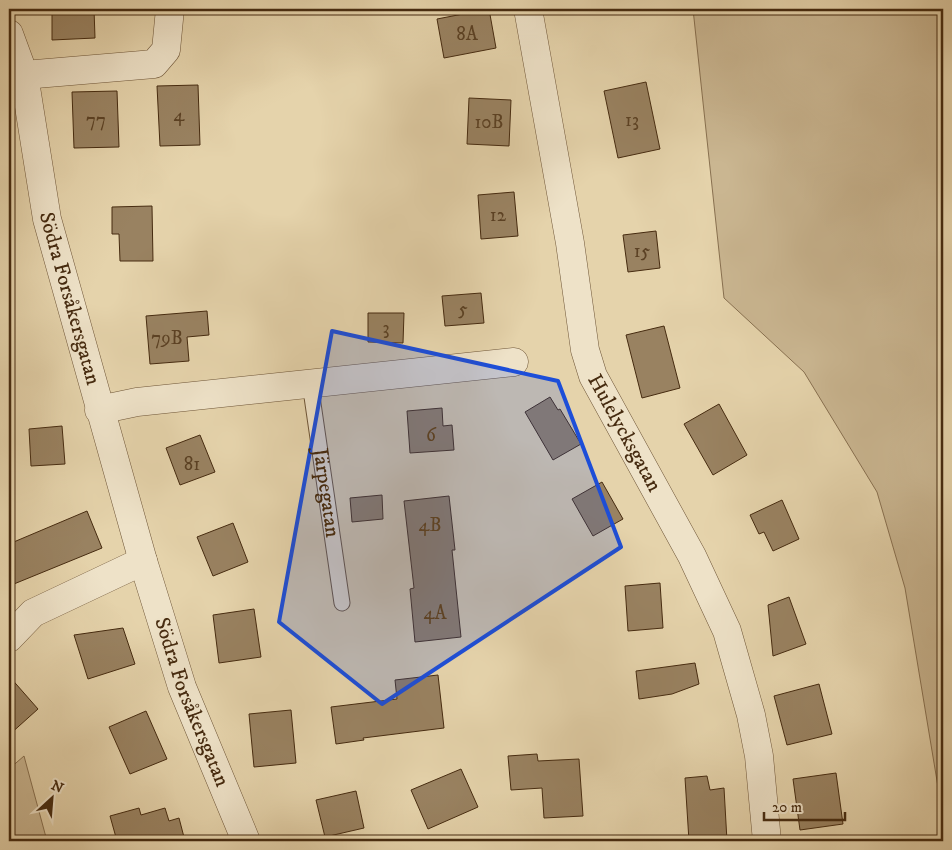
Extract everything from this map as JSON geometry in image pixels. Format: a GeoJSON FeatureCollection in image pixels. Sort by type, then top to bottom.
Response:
{"type":"FeatureCollection","features":[{"type":"Feature","properties":{"kind":"street"},"geometry":{"type":"LineString","coordinates":[[24,75],[154,64],[166,50],[170,9]]}},
{"type":"Feature","properties":{"kind":"street","name":"Hulelycksgatan"},"geometry":{"type":"LineString","coordinates":[[528,9],[570,243],[585,350],[593,376],[692,556],[728,630],[751,715],[759,756],[767,841]]}},
{"type":"Feature","properties":{"kind":"street","name":"Södra Forsåkersgatan"},"geometry":{"type":"LineString","coordinates":[[9,34],[24,75],[47,219],[99,410],[143,561],[182,687],[246,841]]}},
{"type":"Feature","properties":{"kind":"street"},"geometry":{"type":"LineString","coordinates":[[99,410],[137,402],[514,362]]}},
{"type":"Feature","properties":{"kind":"street"},"geometry":{"type":"LineString","coordinates":[[9,638],[33,613],[143,561]]}},
{"type":"Feature","properties":{"kind":"lane","name":"Järpegatan"},"geometry":{"type":"LineString","coordinates":[[310,384],[342,603]]}},
{"type":"Feature","properties":{"kind":"highlighted area"},"geometry":{"type":"Polygon","coordinates":[[[332,331],[558,381],[621,547],[382,704],[279,622],[332,331]]]}},
{"type":"Feature","properties":{"kind":"shaded area"},"geometry":{"type":"Polygon","coordinates":[[[693,9],[943,9],[943,817],[905,588],[877,492],[804,372],[724,298],[693,9]]]}},
{"type":"Feature","properties":{"kind":"shaded area"},"geometry":{"type":"Polygon","coordinates":[[[24,756],[47,841],[9,841],[9,769],[24,756]]]}},
{"type":"Feature","properties":{"kind":"building"},"geometry":{"type":"Polygon","coordinates":[[[52,9],[94,9],[95,38],[52,40],[52,9]]]}},
{"type":"Feature","properties":{"kind":"building"},"geometry":{"type":"Polygon","coordinates":[[[489,9],[496,48],[444,58],[437,19],[489,9]]]}},
{"type":"Feature","properties":{"kind":"building"},"geometry":{"type":"Polygon","coordinates":[[[646,82],[660,149],[618,158],[604,91],[646,82]]]}},
{"type":"Feature","properties":{"kind":"building"},"geometry":{"type":"Polygon","coordinates":[[[198,85],[200,145],[160,146],[157,86],[198,85]]]}},
{"type":"Feature","properties":{"kind":"building"},"geometry":{"type":"Polygon","coordinates":[[[117,91],[119,147],[74,148],[72,92],[117,91]]]}},
{"type":"Feature","properties":{"kind":"building"},"geometry":{"type":"Polygon","coordinates":[[[469,98],[511,100],[509,146],[467,144],[469,98]]]}},
{"type":"Feature","properties":{"kind":"building"},"geometry":{"type":"Polygon","coordinates":[[[514,192],[518,236],[481,239],[478,195],[514,192]]]}},
{"type":"Feature","properties":{"kind":"building"},"geometry":{"type":"Polygon","coordinates":[[[152,206],[153,261],[120,261],[119,234],[112,234],[112,207],[152,206]]]}},
{"type":"Feature","properties":{"kind":"building"},"geometry":{"type":"Polygon","coordinates":[[[656,231],[660,268],[628,272],[623,235],[656,231]]]}},
{"type":"Feature","properties":{"kind":"building"},"geometry":{"type":"Polygon","coordinates":[[[481,293],[484,323],[445,326],[442,296],[481,293]]]}},
{"type":"Feature","properties":{"kind":"building"},"geometry":{"type":"Polygon","coordinates":[[[207,311],[209,335],[187,337],[189,361],[150,364],[146,316],[207,311]]]}},
{"type":"Feature","properties":{"kind":"building"},"geometry":{"type":"Polygon","coordinates":[[[368,313],[404,313],[403,343],[368,342],[368,313]]]}},
{"type":"Feature","properties":{"kind":"building"},"geometry":{"type":"Polygon","coordinates":[[[664,326],[680,388],[642,398],[626,335],[664,326]]]}},
{"type":"Feature","properties":{"kind":"building"},"geometry":{"type":"Polygon","coordinates":[[[550,397],[558,410],[560,409],[581,444],[553,460],[525,412],[550,397]]]}},
{"type":"Feature","properties":{"kind":"building"},"geometry":{"type":"Polygon","coordinates":[[[719,404],[747,455],[713,475],[684,424],[719,404]]]}},
{"type":"Feature","properties":{"kind":"building"},"geometry":{"type":"Polygon","coordinates":[[[442,408],[443,426],[452,425],[454,450],[410,453],[407,411],[442,408]]]}},
{"type":"Feature","properties":{"kind":"building"},"geometry":{"type":"Polygon","coordinates":[[[62,426],[65,464],[31,466],[29,429],[62,426]]]}},
{"type":"Feature","properties":{"kind":"building"},"geometry":{"type":"Polygon","coordinates":[[[200,435],[215,472],[180,485],[166,448],[200,435]]]}},
{"type":"Feature","properties":{"kind":"building"},"geometry":{"type":"Polygon","coordinates":[[[602,482],[623,519],[593,536],[572,499],[602,482]]]}},
{"type":"Feature","properties":{"kind":"building"},"geometry":{"type":"Polygon","coordinates":[[[382,495],[383,519],[352,522],[350,498],[382,495]]]}},
{"type":"Feature","properties":{"kind":"building"},"geometry":{"type":"Polygon","coordinates":[[[449,496],[455,550],[452,550],[461,637],[415,642],[410,589],[414,588],[404,501],[449,496]]]}},
{"type":"Feature","properties":{"kind":"building"},"geometry":{"type":"Polygon","coordinates":[[[782,500],[799,539],[773,551],[764,532],[759,534],[750,515],[782,500]]]}},
{"type":"Feature","properties":{"kind":"building"},"geometry":{"type":"Polygon","coordinates":[[[87,511],[102,548],[9,586],[9,544],[87,511]]]}},
{"type":"Feature","properties":{"kind":"building"},"geometry":{"type":"Polygon","coordinates":[[[233,523],[248,562],[213,576],[197,537],[233,523]]]}},
{"type":"Feature","properties":{"kind":"building"},"geometry":{"type":"Polygon","coordinates":[[[660,583],[663,628],[628,631],[625,586],[660,583]]]}},
{"type":"Feature","properties":{"kind":"building"},"geometry":{"type":"Polygon","coordinates":[[[789,597],[806,644],[773,656],[768,605],[789,597]]]}},
{"type":"Feature","properties":{"kind":"building"},"geometry":{"type":"Polygon","coordinates":[[[254,609],[261,657],[219,663],[213,615],[254,609]]]}},
{"type":"Feature","properties":{"kind":"building"},"geometry":{"type":"Polygon","coordinates":[[[123,628],[135,664],[88,679],[74,635],[123,628]]]}},
{"type":"Feature","properties":{"kind":"building"},"geometry":{"type":"Polygon","coordinates":[[[695,663],[699,684],[672,694],[639,699],[636,671],[695,663]]]}},
{"type":"Feature","properties":{"kind":"building"},"geometry":{"type":"Polygon","coordinates":[[[438,675],[444,728],[363,738],[364,740],[336,744],[331,707],[397,699],[395,680],[438,675]]]}},
{"type":"Feature","properties":{"kind":"building"},"geometry":{"type":"Polygon","coordinates":[[[9,676],[38,709],[9,735],[9,676]]]}},
{"type":"Feature","properties":{"kind":"building"},"geometry":{"type":"Polygon","coordinates":[[[819,684],[832,734],[787,745],[774,696],[819,684]]]}},
{"type":"Feature","properties":{"kind":"building"},"geometry":{"type":"Polygon","coordinates":[[[291,710],[296,763],[254,767],[249,714],[291,710]]]}},
{"type":"Feature","properties":{"kind":"building"},"geometry":{"type":"Polygon","coordinates":[[[146,711],[167,759],[130,774],[109,727],[146,711]]]}},
{"type":"Feature","properties":{"kind":"building"},"geometry":{"type":"Polygon","coordinates":[[[537,754],[538,761],[579,759],[583,816],[544,818],[542,788],[511,790],[508,756],[537,754]]]}},
{"type":"Feature","properties":{"kind":"building"},"geometry":{"type":"Polygon","coordinates":[[[461,769],[478,807],[428,829],[411,790],[461,769]]]}},
{"type":"Feature","properties":{"kind":"building"},"geometry":{"type":"Polygon","coordinates":[[[836,773],[843,824],[800,830],[793,779],[836,773]]]}},
{"type":"Feature","properties":{"kind":"building"},"geometry":{"type":"Polygon","coordinates":[[[707,776],[710,790],[724,788],[727,841],[689,841],[685,778],[707,776]]]}},
{"type":"Feature","properties":{"kind":"building"},"geometry":{"type":"Polygon","coordinates":[[[356,791],[364,828],[325,837],[316,800],[356,791]]]}},
{"type":"Feature","properties":{"kind":"building"},"geometry":{"type":"Polygon","coordinates":[[[139,808],[141,815],[165,808],[169,821],[179,818],[185,841],[117,841],[110,816],[139,808]]]}}]}
